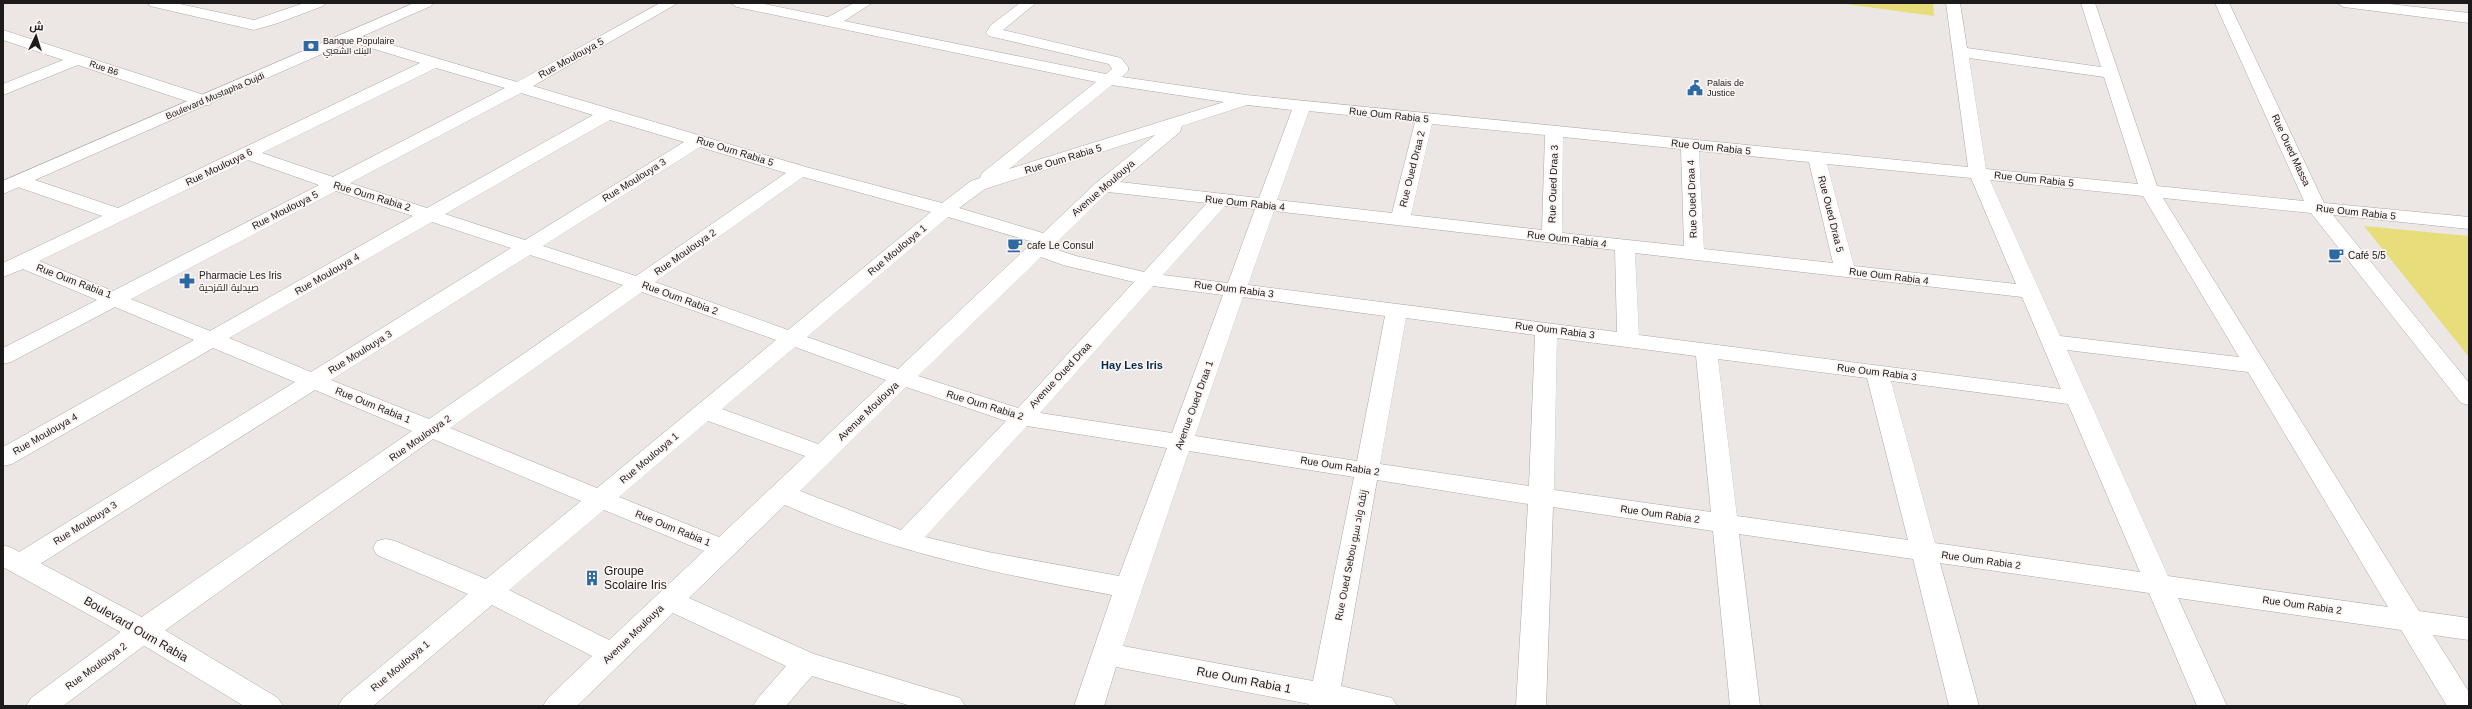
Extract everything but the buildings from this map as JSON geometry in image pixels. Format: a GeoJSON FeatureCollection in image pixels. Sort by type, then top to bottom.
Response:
{"type":"FeatureCollection","features":[{"type":"Feature","properties":{"kind":"street"},"geometry":{"type":"LineString","coordinates":[[155,3],[254,25],[273,20],[318,3]]}},
{"type":"Feature","properties":{"kind":"street","name":"Boulevard Mustapha Oujdi"},"geometry":{"type":"LineString","coordinates":[[11,184],[426,3]]}},
{"type":"Feature","properties":{"kind":"street","name":"Rue Moulouya 5"},"geometry":{"type":"LineString","coordinates":[[3,357],[518,88],[671,3]]}},
{"type":"Feature","properties":{"kind":"street"},"geometry":{"type":"LineString","coordinates":[[737,3],[1110,80],[1246,100]]}},
{"type":"Feature","properties":{"kind":"street"},"geometry":{"type":"LineString","coordinates":[[829,23],[865,3]]}},
{"type":"Feature","properties":{"kind":"street"},"geometry":{"type":"LineString","coordinates":[[978,185],[1120,71],[1120,67],[1115,61],[994,33],[996,28],[1029,3]]}},
{"type":"Feature","properties":{"kind":"street"},"geometry":{"type":"LineString","coordinates":[[1954,3],[1978,174],[2159,584],[2215,705]]}},
{"type":"Feature","properties":{"kind":"street"},"geometry":{"type":"LineString","coordinates":[[2088,3],[2112,73],[2149,191],[2462,706]]}},
{"type":"Feature","properties":{"kind":"street","name":"Rue Oued Massa"},"geometry":{"type":"LineString","coordinates":[[2222,3],[2317,208],[2469,398]]}},
{"type":"Feature","properties":{"kind":"street"},"geometry":{"type":"LineString","coordinates":[[2344,3],[2469,18]]}},
{"type":"Feature","properties":{"kind":"street","name":"Rue B6"},"geometry":{"type":"LineString","coordinates":[[4,37],[79,59],[204,101]]}},
{"type":"Feature","properties":{"kind":"street","name":"Rue Oum Rabia 5"},"geometry":{"type":"LineString","coordinates":[[350,37],[518,88],[609,113],[800,172],[944,210],[978,185],[1246,100],[2469,223]]}},
{"type":"Feature","properties":{"kind":"street"},"geometry":{"type":"LineString","coordinates":[[1960,52],[2112,73]]}},
{"type":"Feature","properties":{"kind":"street"},"geometry":{"type":"LineString","coordinates":[[3,75],[57,53]]}},
{"type":"Feature","properties":{"kind":"street"},"geometry":{"type":"LineString","coordinates":[[3,90],[79,59]]}},
{"type":"Feature","properties":{"kind":"street","name":"Rue Moulouya 6"},"geometry":{"type":"LineString","coordinates":[[3,271],[435,62]]}},
{"type":"Feature","properties":{"kind":"street","name":"Avenue Oued Draa 1"},"geometry":{"type":"LineString","coordinates":[[1089,706],[1128,588],[1302,106]]}},
{"type":"Feature","properties":{"kind":"street","name":"Rue Moulouya 4"},"geometry":{"type":"LineString","coordinates":[[3,458],[609,113]]}},
{"type":"Feature","properties":{"kind":"street","name":"Rue Oued Draa 2"},"geometry":{"type":"LineString","coordinates":[[1400,220],[1425,118]]}},
{"type":"Feature","properties":{"kind":"street","name":"Avenue Moulouya"},"geometry":{"type":"LineString","coordinates":[[558,706],[1104,186],[1183,121]]}},
{"type":"Feature","properties":{"kind":"street","name":"Rue Oued Draa 3"},"geometry":{"type":"LineString","coordinates":[[1552,237],[1554,131]]}},
{"type":"Feature","properties":{"kind":"street","name":"Rue Moulouya 3"},"geometry":{"type":"LineString","coordinates":[[11,559],[313,381],[699,140]]}},
{"type":"Feature","properties":{"kind":"street","name":"Rue Oued Draa 4"},"geometry":{"type":"LineString","coordinates":[[1690,145],[1694,254]]}},
{"type":"Feature","properties":{"kind":"street","name":"Rue Oum Rabia 2"},"geometry":{"type":"LineString","coordinates":[[246,153],[334,184],[640,284],[901,378],[1022,418],[1726,524],[2469,629]]}},
{"type":"Feature","properties":{"kind":"street","name":"Rue Oued Draa 5"},"geometry":{"type":"LineString","coordinates":[[1817,158],[1844,271]]}},
{"type":"Feature","properties":{"kind":"street","name":"Rue Moulouya 2"},"geometry":{"type":"LineString","coordinates":[[41,706],[143,631],[800,172]]}},
{"type":"Feature","properties":{"kind":"street"},"geometry":{"type":"LineString","coordinates":[[11,184],[120,215]]}},
{"type":"Feature","properties":{"kind":"street","name":"Rue Oum Rabia 4"},"geometry":{"type":"LineString","coordinates":[[1104,186],[2030,292]]}},
{"type":"Feature","properties":{"kind":"street","name":"Avenue Oued Draa"},"geometry":{"type":"LineString","coordinates":[[906,541],[1022,418],[1220,200]]}},
{"type":"Feature","properties":{"kind":"street","name":"Rue Oum Rabia 3"},"geometry":{"type":"LineString","coordinates":[[944,210],[1041,245],[1070,261],[1149,279],[2077,398]]}},
{"type":"Feature","properties":{"kind":"street","name":"Rue Moulouya 1"},"geometry":{"type":"LineString","coordinates":[[353,706],[944,210]]}},
{"type":"Feature","properties":{"kind":"street"},"geometry":{"type":"LineString","coordinates":[[1625,246],[1628,340]]}},
{"type":"Feature","properties":{"kind":"street","name":"Rue Oum Rabia 1"},"geometry":{"type":"LineString","coordinates":[[23,262],[116,298],[313,381],[723,549]]}},
{"type":"Feature","properties":{"kind":"street","name":"Rue Oued Sebou زنقة واد سبو"},"geometry":{"type":"LineString","coordinates":[[1324,701],[1397,310]]}},
{"type":"Feature","properties":{"kind":"street"},"geometry":{"type":"LineString","coordinates":[[1531,706],[1541,497],[1546,329]]}},
{"type":"Feature","properties":{"kind":"street"},"geometry":{"type":"LineString","coordinates":[[2052,342],[2254,366]]}},
{"type":"Feature","properties":{"kind":"street"},"geometry":{"type":"LineString","coordinates":[[1706,350],[1745,706]]}},
{"type":"Feature","properties":{"kind":"street"},"geometry":{"type":"LineString","coordinates":[[1877,372],[1964,706]]}},
{"type":"Feature","properties":{"kind":"street"},"geometry":{"type":"LineString","coordinates":[[704,411],[822,454]]}},
{"type":"Feature","properties":{"kind":"street"},"geometry":{"type":"LineString","coordinates":[[782,493],[831,515],[906,541],[1006,566],[1128,588]]}},
{"type":"Feature","properties":{"kind":"street"},"geometry":{"type":"LineString","coordinates":[[386,548],[489,592],[612,654]]}},
{"type":"Feature","properties":{"kind":"street","name":"Boulevard Oum Rabia"},"geometry":{"type":"LineString","coordinates":[[11,559],[143,631],[268,706]]}},
{"type":"Feature","properties":{"kind":"street"},"geometry":{"type":"LineString","coordinates":[[669,600],[806,663],[950,706]]}},
{"type":"Feature","properties":{"kind":"street","name":"Rue Oum Rabia 1"},"geometry":{"type":"LineString","coordinates":[[1106,654],[1324,701],[1382,706]]}},
{"type":"Feature","properties":{"kind":"street"},"geometry":{"type":"LineString","coordinates":[[768,706],[806,663]]}},
{"type":"Feature","properties":{"kind":"shaded area"},"geometry":{"type":"Polygon","coordinates":[[[1838,3],[1933,3],[1934,16],[1838,3]]]}},
{"type":"Feature","properties":{"kind":"shaded area"},"geometry":{"type":"Polygon","coordinates":[[[2364,226],[2469,236],[2469,357],[2364,226]]]}},
{"type":"Feature","properties":{"kind":"place","name":"Banque Populaire البنك الشعبي"},"geometry":{"type":"Point","coordinates":[311,46]}},
{"type":"Feature","properties":{"kind":"place","name":"Palais de Justice"},"geometry":{"type":"Point","coordinates":[1695,88]}},
{"type":"Feature","properties":{"kind":"place","name":"cafe Le Consul"},"geometry":{"type":"Point","coordinates":[1015,245]}},
{"type":"Feature","properties":{"kind":"place","name":"Café 5/5"},"geometry":{"type":"Point","coordinates":[2336,255]}},
{"type":"Feature","properties":{"kind":"place","name":"Pharmacie Les Iris صيدلية القزحية"},"geometry":{"type":"Point","coordinates":[187,281]}},
{"type":"Feature","properties":{"kind":"place","name":"Groupe Scolaire Iris"},"geometry":{"type":"Point","coordinates":[592,578]}},
{"type":"Feature","properties":{"kind":"district","name":"Hay Les Iris"},"geometry":{"type":"Point","coordinates":[1132,365]}}]}
